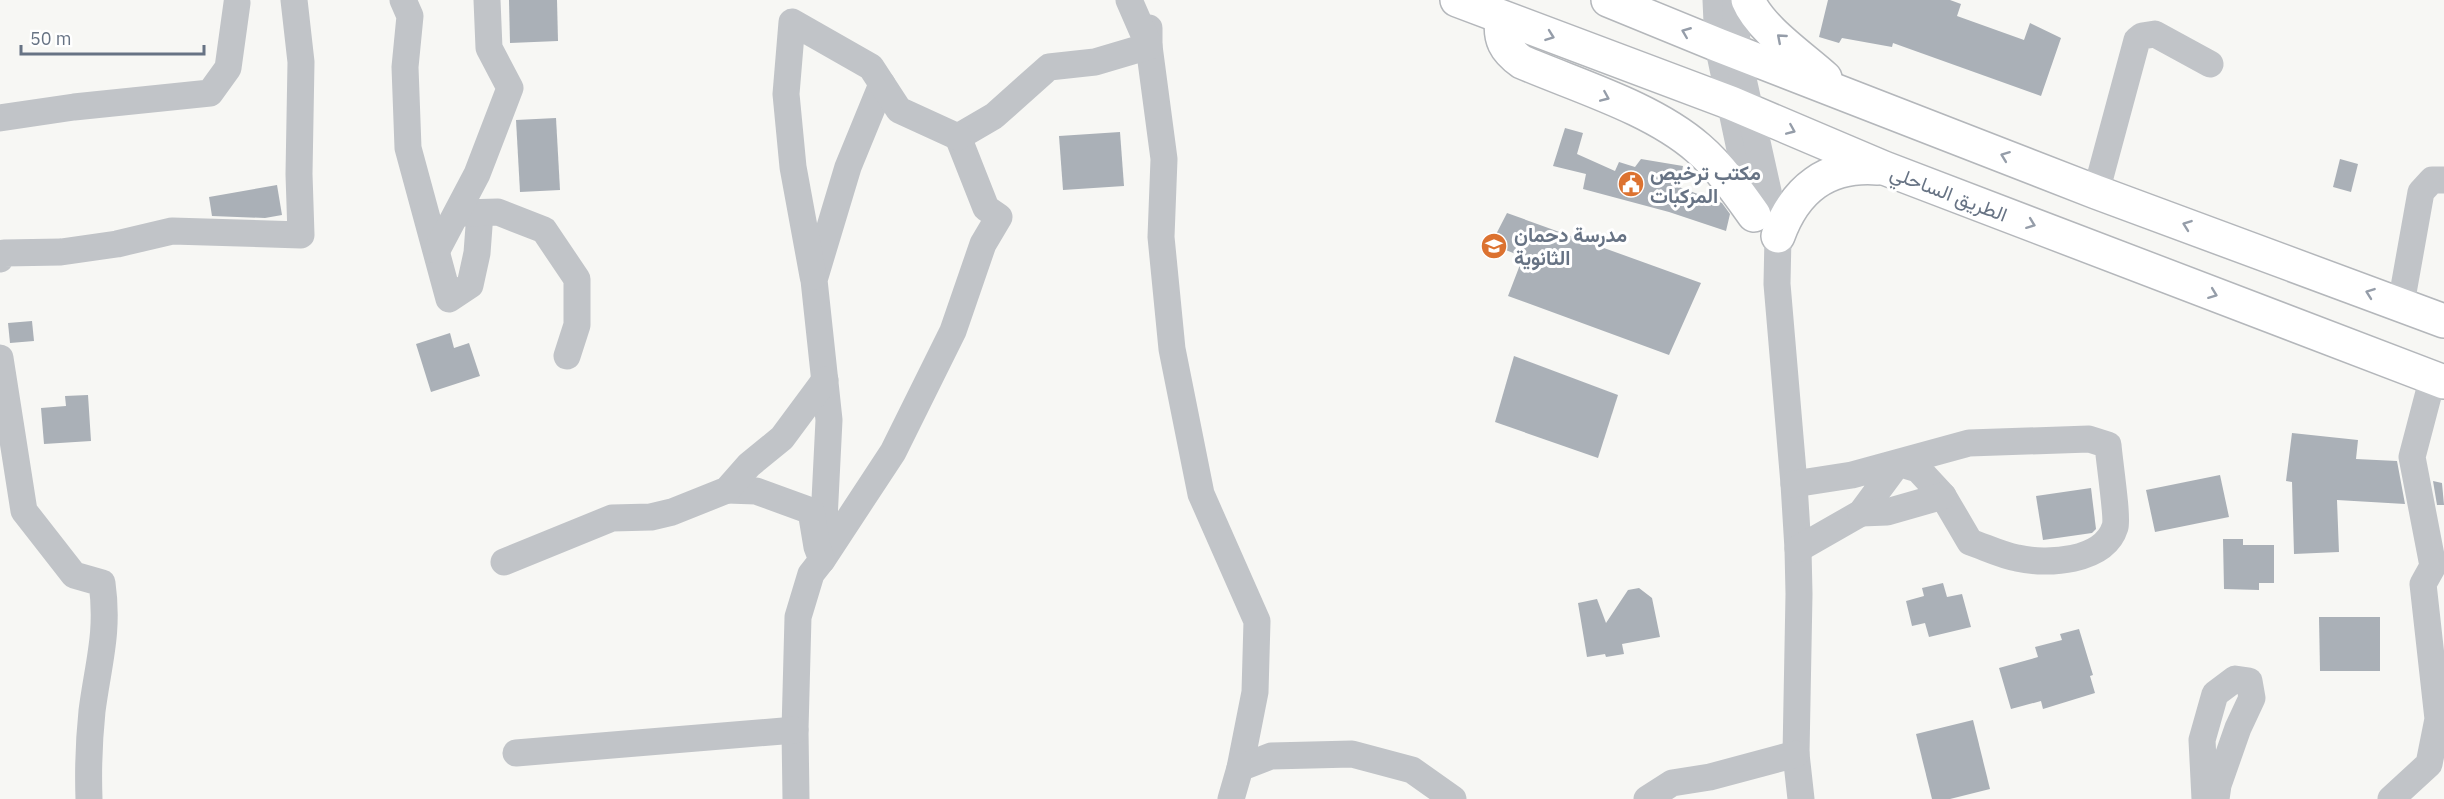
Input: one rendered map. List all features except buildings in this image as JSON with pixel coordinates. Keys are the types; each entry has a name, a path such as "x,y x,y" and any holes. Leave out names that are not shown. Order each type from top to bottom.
{"highway":[{"name":"الطريق الساحلي","path":"1457,0 1742,108 1884,168 2438,380"},
{"path":"1608,0 2096,192 2444,321"},
{"path":"1748,0 1752,9 1765,24 1840,91"},
{"path":"1502,18 1500,31 1503,44 1511,54 1522,62 1650,116 1676,131 1698,148 1719,169 1754,215"},
{"path":"1778,236 1790,209 1809,186 1845,169 1884,168"}],"street":[{"path":"0,259 4,253 61,252 117,244 172,231 302,235 299,174 302,62 294,0"},
{"path":"403,0 410,16 405,67 408,148 449,299 470,285 477,253 468,213 477,174 510,88 489,48 487,0"},
{"path":"1129,0 1149,46"},
{"path":"1149,0 1149,46 1164,159 1161,237 1172,349 1201,494 1257,621 1255,692 1240,768 1231,799"},
{"path":"1716,0 1742,108 1778,236 1777,284 1794,484 1799,594 1797,754 1801,799"},
{"path":"1728,48 1736,0"},
{"path":"0,118 210,93 228,68 237,3"},
{"path":"796,799 798,618 811,574 822,560 893,452 952,331 983,244 999,217 986,208 958,137 899,110 871,67 792,22 786,94 793,167 814,280 830,420 822,560"},
{"path":"2096,192 2137,40 2142,36 2155,34 2210,64"},
{"path":"958,137 994,116 1049,67 1095,62 1149,46"},
{"path":"814,280 848,167 882,84"},
{"path":"1742,108 1754,215 1777,284"},
{"path":"2401,304 2421,192 2432,180 2444,180"},
{"path":"437,250 468,213 498,212 544,230 578,279 578,325 567,356"},
{"path":"0,358 24,511 74,575 102,584 106,609 104,648 92,711 89,799"},
{"path":"727,490 749,465 782,438 825,380"},
{"path":"2391,799 2429,764 2438,720 2423,584 2433,566 2412,457 2438,380"},
{"path":"1794,484 1852,475 1969,443 2089,439 2108,445 2115,525 2109,538 2096,551 2064,561 2019,559 1970,542 1943,496 1918,469 1898,463"},
{"path":"1797,549 1861,513 1898,463"},
{"path":"504,562 612,518 651,517 672,512 727,490 756,491 811,511 817,547 822,560"},
{"path":"1861,513 1887,512 1943,496"},
{"path":"2205,799 2202,740 2215,694 2235,679 2249,681 2252,698 2238,728 2218,785 2216,799"},
{"path":"516,753 795,730"},
{"path":"1240,768 1271,756 1352,754 1413,771 1453,799"},
{"path":"1647,799 1672,783 1710,777 1797,754"}],"place":[{"name":"مكتب ترخيص المركبات","path":"1631,184"},
{"name":"مدرسة دحمان الثانوية","path":"1494,246"}]}
